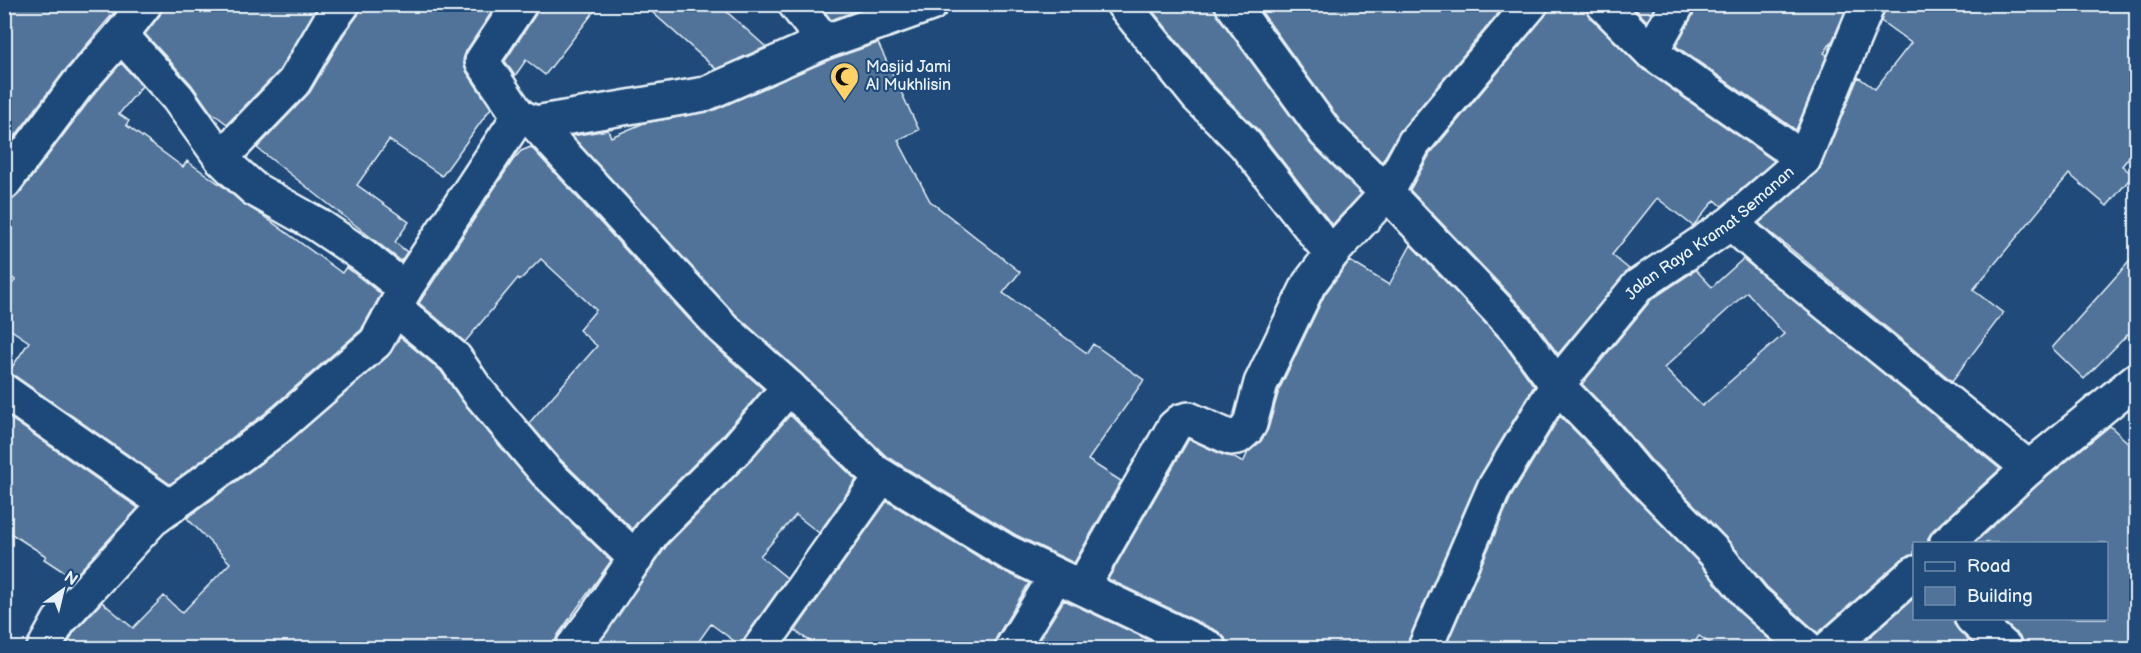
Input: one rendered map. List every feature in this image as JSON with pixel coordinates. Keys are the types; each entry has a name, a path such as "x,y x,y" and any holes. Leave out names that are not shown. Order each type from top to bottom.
{"street":[{"path":"4,183 77,85 145,4"},
{"path":"221,158 294,82 328,24 343,4"},
{"path":"520,4 482,61 527,120 723,328 789,387 874,471 1007,552 1209,648"},
{"path":"795,4 824,42"},
{"path":"44,648 59,621 152,520 276,429 376,342 400,299 527,120 705,94 824,42 931,4"},
{"path":"1123,4 1197,96 1245,144 1321,241 1333,252"},
{"path":"1232,4 1326,133 1387,193 1516,329 1557,385 1607,437 1636,472 1714,552 1754,600 1807,648"},
{"path":"1012,648 1069,581 1174,427 1181,421 1189,419 1231,438 1238,437 1246,430 1250,424 1261,383 1309,284 1333,252 1387,193 1414,143 1531,4"},
{"path":"1603,4 1651,52 1804,159"},
{"path":"1651,52 1678,4"},
{"name":"Jalan Raya Kramat Semanan","path":"1425,648 1494,488 1557,385 1638,286 1731,223 1804,159 1868,4"},
{"path":"121,35 177,97 221,158 254,189 318,225 364,256 455,358 476,389 546,472 636,559"},
{"path":"1731,223 1775,262 2029,468"},
{"path":"1948,542 2029,468 2136,380"},
{"path":"572,648 653,532 737,448 789,387"},
{"path":"4,391 170,507"},
{"path":"760,648 882,476"},
{"path":"1829,648 1913,574"},
{"path":"1974,620 2006,648"}],"building":[{"path":"4,4 121,4 62,74 4,151"},
{"path":"163,4 319,4 279,71 227,124 210,111 191,84 145,34 160,15"},
{"path":"361,4 497,4 466,51 463,60 466,71 491,108 442,176 389,140 357,185 409,222 395,242 407,252 401,261 257,148 310,92 344,34 358,15"},
{"path":"539,4 600,4 545,75 526,60 515,76 505,61 536,14"},
{"path":"643,4 718,4 766,47 716,69"},
{"path":"819,4 860,4 862,9 831,20"},
{"path":"1147,4 1214,4 1217,15 1311,144 1361,194 1332,225 1260,132 1211,83"},
{"path":"1256,4 1506,4 1400,131 1382,162 1340,121"},
{"path":"1549,4 1585,4 1590,17 1640,67 1774,161 1722,206 1715,200 1693,226 1657,198 1612,255 1629,269 1558,354 1530,316 1410,190 1430,154 1545,16"},
{"path":"1630,4 1656,4 1647,21"},
{"path":"1697,4 1848,4 1833,40 1824,53 1827,55 1796,130 1676,46"},
{"path":"1886,4 2136,4 2136,148 2122,166 2133,175 2107,206 2069,174 1973,290 2003,313 1952,381 1759,223 1820,169 1858,77 1875,89 1911,43 1881,21"},
{"path":"878,43 919,130 898,140 930,201 1020,272 1003,293 1087,353 1093,344 1144,380 1088,460 1121,481 1074,563 1016,535 886,456 802,374 736,315 572,136 608,130 611,137 644,123 712,111 831,59"},
{"path":"121,63 142,86 119,114 129,121 126,125 183,167 187,161 242,203 342,273 346,267 381,294 361,330 264,414 170,484 8,373 29,342 4,325 4,296 15,280 4,272 4,201 12,200 19,194 92,97"},
{"path":"531,147 709,341 763,389 723,435 632,529 560,459 529,423 597,346 579,330 596,310 541,259 520,280 518,278 465,342 419,303 513,160 521,151"},
{"path":"1411,245 1502,341 1534,386 1477,481 1407,648 1228,648 1225,638 1217,631 1108,579 1189,439 1243,463 1248,452 1261,441 1268,429 1279,390 1325,294 1347,264 1350,261 1389,285"},
{"path":"2136,254 2136,326 2084,379 2052,348"},
{"path":"1743,259 2000,469 1933,530 1928,542 1913,542 1913,555 1902,559 1818,633 1767,587 1727,539 1582,384 1651,300 1696,270 1712,287","holes":["1747,292 1784,334 1702,406 1664,368"]},
{"path":"400,337 441,371 462,401 532,484 611,561 557,636 554,648 65,648 74,632 102,602 133,628 164,596 182,613 230,563 187,518 288,443 388,356"},
{"path":"4,414 138,508 73,578 44,559 46,556 4,529"},
{"path":"790,415 856,480 819,533 796,515 760,556 787,578 741,646 711,624 694,648 595,648 668,544 750,461"},
{"path":"1560,416 1700,564 1739,612 1779,648 1717,648 1699,636 1691,648 1445,648 1511,497"},
{"path":"2110,426 2136,450 2136,648 2023,648 2023,642 2018,635 2002,620 2108,620 2108,542 1975,542 2041,482"},
{"path":"887,501 997,568 1029,583 996,638 993,648 820,648 795,631"},
{"path":"1913,599 1913,620 1954,620 1959,631 1978,648 1857,648"},
{"path":"1064,600 1166,648 1034,648"}],"place":[{"name":"Masjid Jami Al Mukhlisin","path":"845,102"}]}
